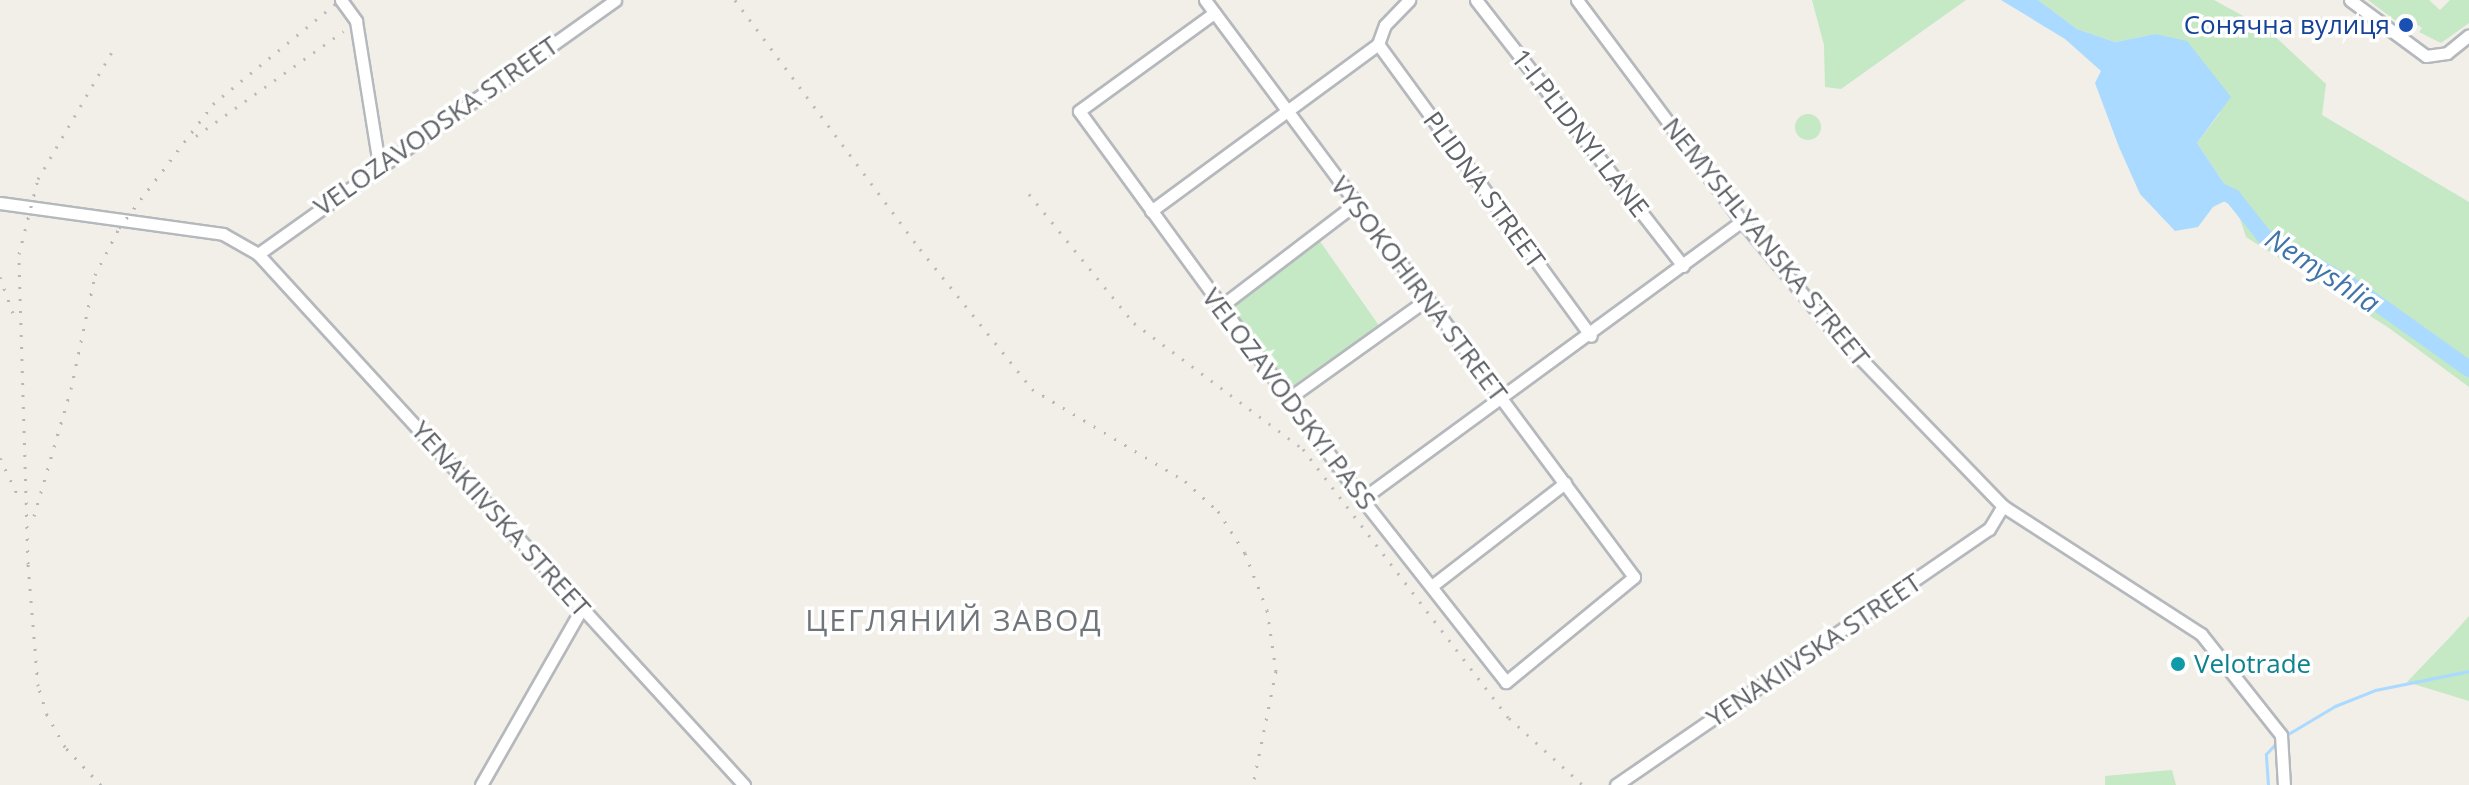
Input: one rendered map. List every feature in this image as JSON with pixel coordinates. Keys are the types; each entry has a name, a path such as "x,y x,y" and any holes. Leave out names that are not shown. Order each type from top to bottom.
{"street":[{"path":"341,0 356,21 379,164"},
{"name":"VELOZAVODSKA STREET","path":"258,254 379,164 615,0"},
{"name":"VYSOKOHIRNA STREET","path":"1205,0 1634,577 1506,682"},
{"path":"1151,211 1378,44 1385,25 1409,0"},
{"name":"1-I PLIDNYI LANE","path":"1476,0 1683,266"},
{"name":"NEMYSHLYANSKA STREET","path":"1577,0 1742,221 1831,328 2003,506 2201,634 2282,740 2284,785"},
{"path":"2350,0 2402,42 2431,57 2450,52 2469,35"},
{"name":"VELOZAVODSKYI PASS","path":"1214,13 1079,111 1362,499 1433,585 1506,682"},
{"name":"PLIDNA STREET","path":"1378,44 1591,336"},
{"name":"YENAKIIVSKA STREET","path":"0,203 223,234 258,254 744,785"},
{"path":"1220,307 1355,204"},
{"path":"1362,499 1470,416 1503,401 1742,221"},
{"path":"1289,398 1426,300"},
{"path":"1433,585 1565,483"},
{"name":"YENAKIIVSKA STREET","path":"1616,785 1989,529 2003,506"},
{"path":"481,785 582,608"}],"green space":[{"path":"1812,0 1966,0 1841,89 1825,87 1824,45"},
{"path":"2038,0 2214,0 2267,29 2326,84 2322,115 2469,202 2469,387 2389,328 2246,237 2233,197 2197,143 2220,113 2155,34 2115,42 2077,29"},
{"path":"2368,0 2429,0 2440,10 2450,0 2469,0 2469,23 2441,43 2419,32 2422,28 2403,14 2396,21"},
{"path":"1808,114 1817,118 1821,127 1817,136 1808,140 1799,136 1795,127 1799,118"},
{"path":"1317,237 1379,325 1284,392 1222,304"},
{"path":"2469,616 2469,701 2407,682 2453,634"},
{"path":"2172,770 2176,785 2105,785 2105,776"}],"water":[{"path":"2001,0 2038,0 2077,29 2115,42 2155,34 2187,41 2231,97 2197,143 2233,197 2213,207 2198,227 2175,231 2140,194 2095,83 2101,71 2065,39"}],"waterway":[{"name":"Nemyshlia","path":"2216,189 2233,197 2264,236 2357,289 2469,369"},
{"path":"2283,737 2335,706 2375,690 2469,671"},
{"path":"2268,785 2266,754 2277,742"}],"railway":[{"path":"34,516 71,389 95,275 119,228 213,104 340,0"},
{"path":"735,0 920,249 1032,389 1185,481 1218,511 1245,553 1267,610 1276,671 1253,785"},
{"path":"196,136 344,31"},
{"path":"101,785 65,747 47,715 38,686 28,564 19,254 38,179 116,45"},
{"path":"1029,194 1134,323 1303,449 1509,718 1583,785"},
{"path":"0,277 14,316"},
{"path":"0,458 20,500"}],"place":[{"name":"Сонячна вулиця","path":"2406,25"},
{"name":"Velotrade","path":"2178,664"}],"district":[{"name":"ЦЕГЛЯНИЙ ЗАВОД","path":"954,620"}]}
